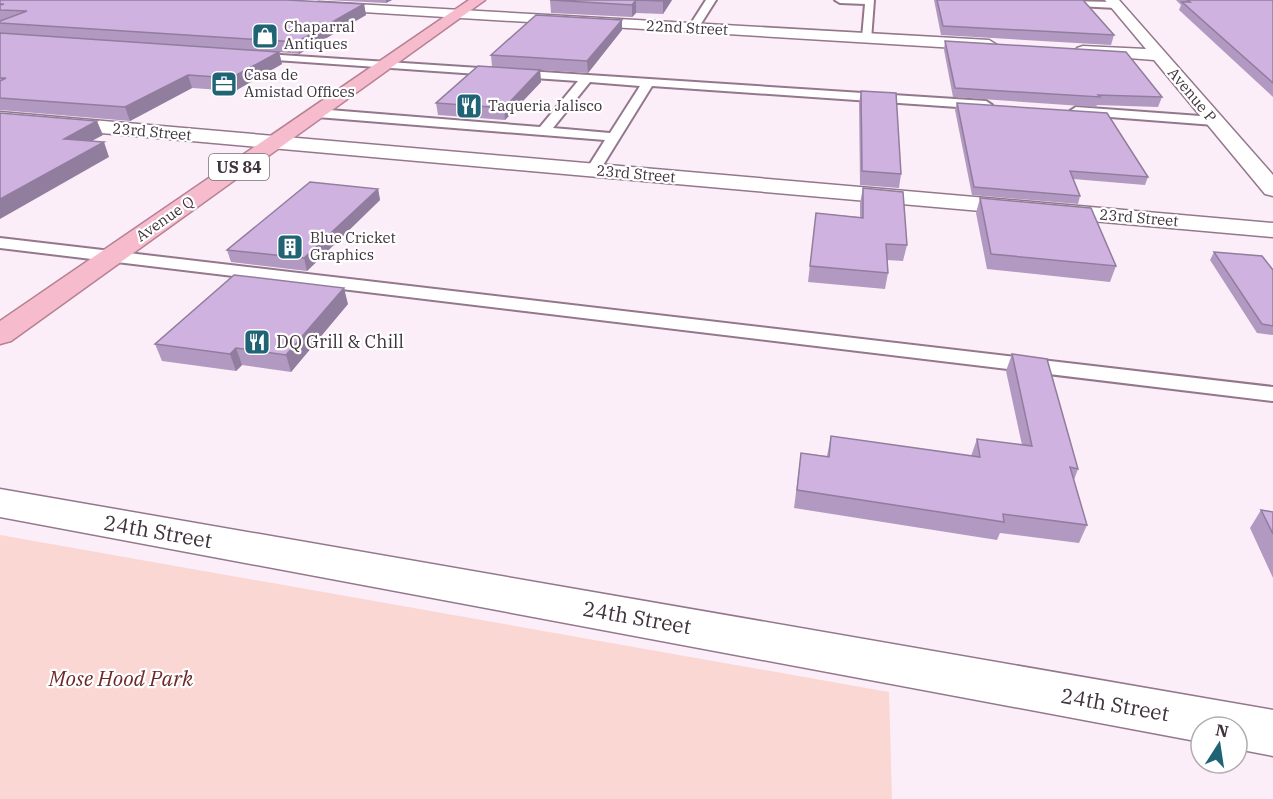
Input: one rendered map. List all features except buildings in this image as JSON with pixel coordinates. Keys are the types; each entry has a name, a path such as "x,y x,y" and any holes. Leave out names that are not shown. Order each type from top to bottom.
{"highway":[{"name":"Avenue Q","path":"0,335 478,0"}],"street":[{"name":"Avenue P","path":"1114,2 1214,121 1263,166 1273,189"},
{"name":"22nd Street","path":"308,5 1007,46"},
{"path":"1065,50 1159,55"},
{"name":"23rd Street","path":"0,118 1273,230"},
{"name":"24th Street","path":"0,503 1273,734"}],"lane":[{"path":"693,28 711,0"},
{"path":"840,0 870,2 867,38"},
{"path":"1019,0 1114,2"},
{"path":"233,55 1002,106"},
{"path":"544,131 586,79"},
{"path":"592,170 648,83"},
{"path":"1061,110 1214,121"},
{"path":"317,112 614,136"},
{"path":"0,243 1273,394"}],"green space":[{"name":"Mose Hood Park","path":"0,535 889,692 892,799 0,799"}],"place":[{"name":"Chaparral Antiques","path":"265,36"},
{"name":"Casa de Amistad Offices","path":"224,84"},
{"name":"Taqueria Jalisco","path":"469,106"},
{"name":"Blue Cricket Graphics","path":"290,247"},
{"name":"DQ Grill & Chill","path":"257,342"}]}
